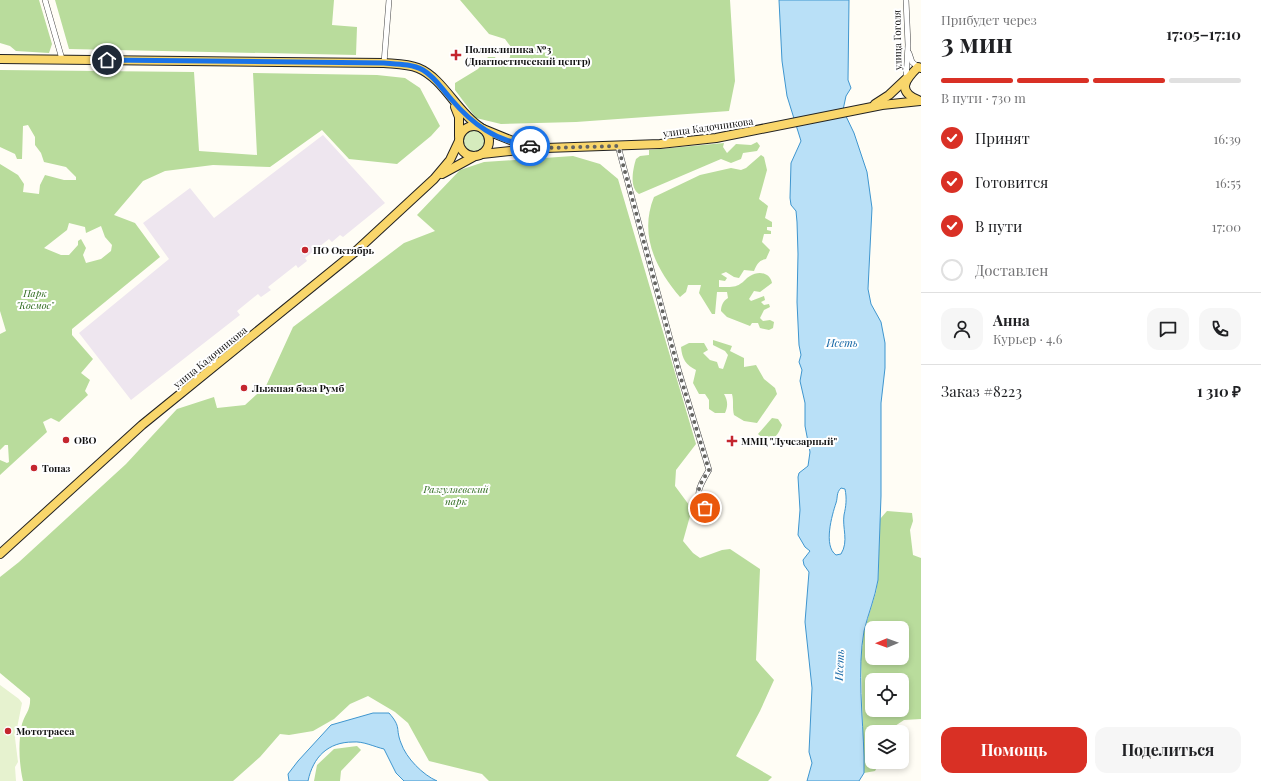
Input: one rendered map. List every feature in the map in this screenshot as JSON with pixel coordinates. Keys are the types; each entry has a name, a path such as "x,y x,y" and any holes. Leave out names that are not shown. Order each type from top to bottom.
{"main road":[{"path":"0,59 384,63 409,65 422,70 436,80 451,99 459,117 459,139 462,151 468,155 546,148"},
{"path":"858,111 884,99 919,67"},
{"path":"906,79 905,88 908,93 920,101"},
{"name":"улица Кадочникова","path":"451,99 471,121 481,128 520,144 546,148 618,146 704,140 858,111"},
{"path":"858,111 903,102 920,101"},
{"path":"473,126 481,128 488,135 489,142 487,149 434,179 450,160 459,139 466,128 473,126"},
{"name":"улица Кадочникова","path":"0,554 142,425 356,252 434,179"}],"street":[{"path":"45,0 62,59"},
{"path":"384,63 389,0"},
{"name":"улица Гоголя","path":"906,0 908,45 906,79"},
{"path":"908,45 912,62 919,67"},
{"path":"618,146 677,365 709,470 698,488 698,498 711,518"}],"shaded area":[{"path":"323,135 385,203 343,237 340,235 332,242 329,239 305,258 307,261 298,268 296,265 268,287 271,290 261,297 258,294 237,311 240,315 131,400 79,333 169,259 143,223 190,188 214,218"}],"green space":[{"path":"0,0 39,0 52,44 49,53 16,51 10,46 0,43"},
{"path":"55,0 334,0 332,25 357,27 356,55 69,49"},
{"path":"460,0 730,0 735,81 729,111 576,122 501,124 476,118 455,90 455,83 478,69 488,57 495,57 499,66 506,65 510,57 511,47 505,39 489,34"},
{"name":"Парк \"Космос\"","path":"0,70 194,72 199,151 257,155 253,73 377,75 405,78 420,88 440,126 431,136 397,164 349,159 322,130 270,167 213,165 165,171 143,181 114,215 135,223 160,257 72,329 72,335 93,359 81,373 90,380 85,391 88,395 59,422 51,418 43,422 47,432 0,475 0,460 7,463 9,462 8,445 5,445 0,450 0,334 6,331 0,311 0,164 18,175 24,184 23,192 39,194 40,185 45,175 64,180 76,180 76,177 66,167 44,162 41,153 35,145 35,137 28,125 23,126 22,159 17,159 15,154 0,147","holes":["69,223 85,227 86,233 101,226 105,237 112,245 111,251 101,259 86,263 83,255 86,248 81,239 69,255 61,255 44,248 67,230"]},
{"path":"474,129 479,130 485,136 485,146 479,152 474,153 469,152 463,146 462,141 463,136 469,130"},
{"path":"757,142 760,146 757,151 743,153 741,159 731,163 721,159 639,194 634,187 633,173 636,159 640,156 649,155 649,150 724,143 723,147 727,153 736,144 751,145"},
{"path":"761,155 764,157 767,170 759,199 768,206 765,218 772,222 772,227 767,227 767,230 771,231 771,234 764,234 762,242 770,250 766,259 758,263 754,271 744,270 739,278 726,272 721,274 727,278 725,281 719,280 719,287 738,285 753,274 757,273 769,277 772,283 760,292 754,291 749,299 751,301 764,296 765,300 761,302 764,305 769,304 770,307 764,310 760,318 763,321 770,320 774,322 773,328 769,330 760,328 758,323 752,323 750,326 727,317 721,311 721,307 728,298 727,292 717,292 715,314 712,314 699,293 701,285 688,285 686,292 680,297 663,274 657,262 652,250 648,224 654,197 700,175 731,168 741,170 746,168"},
{"name":"Разгуляевский парк","path":"573,156 600,164 618,179 696,444 676,470 675,486 692,509 683,541 693,553 700,558 722,550 730,549 760,569 756,660 774,680 760,711 736,756 772,777 768,781 489,781 482,774 429,761 408,723 395,712 368,696 350,704 334,719 313,731 289,735 280,734 260,757 233,781 23,781 20,760 20,738 22,724 30,706 30,698 0,673 0,577 19,562 126,464 177,409 214,397 217,408 245,405 266,386 293,327 404,243 435,231 417,215 460,170 484,162"},
{"path":"713,340 732,346 730,351 744,358 744,367 756,365 764,379 775,388 777,394 757,423 744,421 734,415 732,394 724,394 727,404 725,413 715,413 709,409 709,400 705,394 699,394 693,383 696,370 685,361 682,355 681,347 689,343 704,343 708,350 703,353 710,360 717,362 719,368 723,369 728,355 725,351 713,345"},
{"path":"772,418 778,419 782,425 776,436 765,440 758,434"},
{"path":"887,511 912,513 913,521 910,530 913,555 921,558 921,719 904,720 896,725 865,725 865,769 876,769 875,771 864,773 861,659 865,628 865,665 909,665 909,621 867,621 878,580 880,519"},
{"name":"Мототрасса","path":"0,685 22,703 15,738 18,762 15,767 16,781 0,781"},
{"path":"357,746 361,750 341,771 340,781 314,781 317,765 334,749"}],"water":[{"name":"Исеть","path":"779,0 849,0 848,80 851,88 846,96 843,110 854,133 867,172 872,208 868,289 871,304 881,322 885,343 885,368 881,403 881,496 878,580 867,621 865,621 862,646 861,694 864,773 859,781 807,781 812,763 809,752 812,688 805,622 809,572 804,565 803,560 810,551 805,547 798,535 800,510 798,477 799,473 808,466 810,452 805,426 805,403 800,381 802,370 799,362 801,355 799,345 797,302 797,222 796,211 791,205 790,198 791,163 801,141 787,96 782,61","holes":["841,488 845,489 846,499 844,515 845,544 841,554 836,555 832,551 829,538 832,515 837,501 837,495"]},
{"path":"373,713 389,713 396,722 403,749 411,760 426,775 437,781 404,781 396,773 384,749 357,742 336,745 323,752 310,772 308,781 289,781 288,774 331,725"}],"way so far":[{"path":"530,146 546,148 618,146 679,372 709,470 698,488 698,498 705,508"}],"place":[{"name":"Поликлиника №3 (Диагностический центр)","path":"456,55"},
{"name":"ПО Октябрь","path":"305,250"},
{"name":"Лыжная база Румб","path":"244,388"},
{"name":"ОВО","path":"66,440"},
{"name":"ММЦ \"Лучезарный\"","path":"732,441"},
{"name":"Топаз","path":"34,468"},
{"name":"Мототрасса","path":"8,731"}],"route":[{"path":"107,60 384,63 409,65 432,76 471,121 503,138 530,146"}]}
